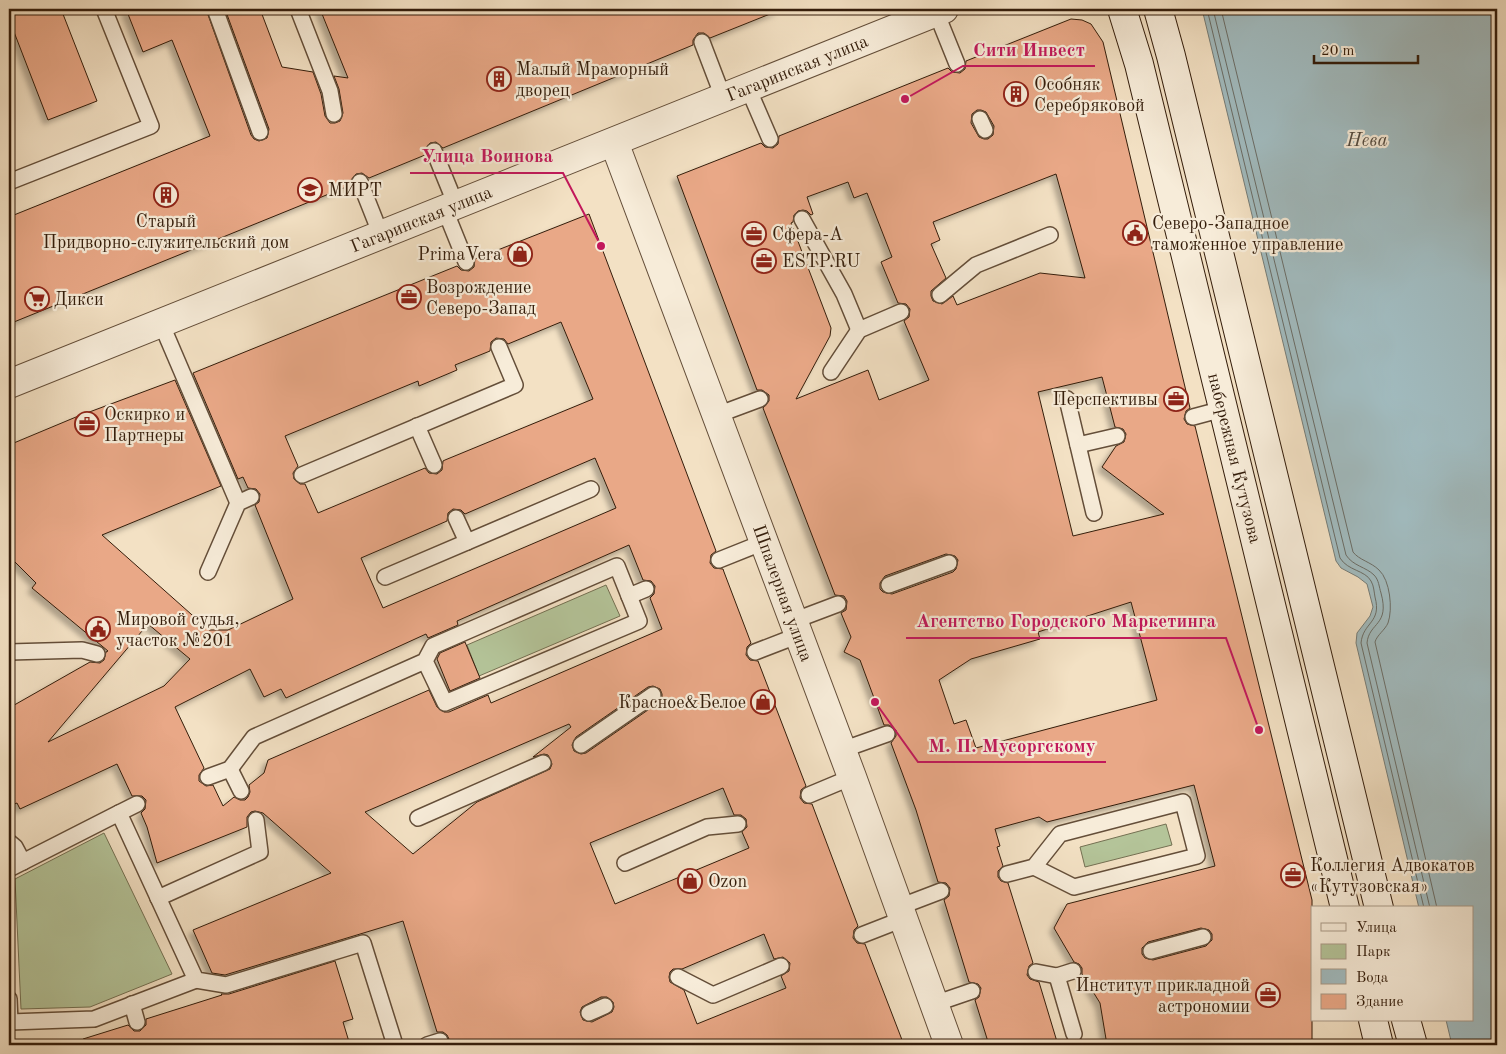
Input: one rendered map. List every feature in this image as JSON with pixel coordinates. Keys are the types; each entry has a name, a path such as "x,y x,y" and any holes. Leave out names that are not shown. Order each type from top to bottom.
{"street":[{"name":"набережная Кутузова","path":"1122,9 1139,64 1345,906"},
{"name":"набережная Кутузова","path":"1158,9 1379,906"},
{"name":"Гагаринская улица","path":"9,384 940,10"},
{"name":"Шпалерная улица","path":"614,142 842,750 949,1045"},
{"path":"1373,1022 1379,1045"},
{"path":"1407,1022 1413,1045"}],"lane":[{"path":"9,182 151,126 104,9"},
{"path":"215,9 260,132"},
{"path":"298,9 330,92 334,114"},
{"path":"940,10 957,64"},
{"path":"702,42 770,139"},
{"path":"434,151 466,262"},
{"path":"360,182 380,235"},
{"path":"802,219 844,294 859,330"},
{"path":"940,295 976,265 1050,235"},
{"path":"830,372 859,330 901,312"},
{"path":"161,323 245,500 208,572"},
{"path":"302,475 515,385 499,347"},
{"path":"716,415 760,399"},
{"path":"1067,399 1094,513"},
{"path":"1193,417 1223,409"},
{"path":"417,426 434,465"},
{"path":"1078,445 1117,436"},
{"path":"386,577 591,489"},
{"path":"456,518 467,542"},
{"path":"719,560 764,542"},
{"path":"889,585 949,563"},
{"path":"208,777 230,768 254,737 425,661 433,646 617,566 639,621 445,703 425,661"},
{"path":"629,596 646,589"},
{"path":"755,652 838,604"},
{"path":"9,652 82,650 97,654"},
{"path":"581,745 653,695"},
{"path":"842,750 887,734"},
{"path":"418,818 543,763"},
{"path":"230,768 241,791"},
{"path":"809,795 852,777"},
{"path":"1007,874 1034,867 1060,834 1183,802 1197,856 1074,887 1034,867"},
{"path":"9,869 137,804"},
{"path":"118,813 196,980"},
{"path":"158,898 260,852 256,820"},
{"path":"625,863 707,827 738,824"},
{"path":"9,842 15,846 23,862"},
{"path":"862,935 941,891"},
{"path":"1151,951 1203,937"},
{"path":"9,999 10,1022 94,1019 196,980 226,985 363,943 395,1045"},
{"path":"678,977 713,995 781,966"},
{"path":"1036,972 1057,976 1073,971"},
{"path":"1057,976 1074,1034"},
{"path":"934,1004 972,991"},
{"path":"132,1004 138,1022"},
{"path":"589,1013 605,1006"}],"green space":[{"path":"606,585 620,616 479,676 467,645"},
{"path":"1166,824 1172,845 1085,867 1080,847"},
{"path":"104,833 172,974 90,1007 21,1009 15,879"}],"water":[{"name":"Нева","path":"1202,9 1497,9 1497,1045 1452,1045 1446,1022 1474,1022 1474,906 1419,906 1356,643 1357,633 1370,616 1373,607 1367,584 1341,568 1336,561"}],"building":[{"path":"9,9 61,9 97,101 48,120 9,19"},
{"path":"126,9 206,9 251,135 259,141 267,138 269,129 225,9 260,9 282,67 313,72 321,94 325,116 330,123 340,121 343,113 339,89 334,76 348,78 320,9 780,10 710,38 704,33 698,33 693,40 693,45 443,148 436,142 430,143 425,149 425,155 369,178 362,173 356,174 351,180 351,185 9,324 9,217 210,136 172,40 143,52"},
{"path":"1071,19 1082,20 1091,24 1103,42 1190,408 1186,411 1184,419 1187,424 1195,426 1312,900 1312,1045 1107,1045 1100,1003 1082,974 1082,968 1074,962 1054,928 1067,904 1215,866 1194,785 1047,822 1039,817 995,829 1000,846 997,847 1003,866 998,871 998,877 1001,881 1008,883 1033,963 1029,966 1027,975 1030,979 1039,982 1058,1045 989,1045 975,1000 979,997 981,988 978,984 969,982 944,900 949,896 950,888 946,883 938,882 916,810 891,743 896,736 896,730 889,725 884,725 860,660 844,652 851,637 841,613 846,610 847,601 844,596 835,595 763,408 769,401 769,395 762,390 757,390 677,176 761,143 765,147 773,148 778,144 779,136 948,68 952,72 960,73 965,69 966,61","holes":["977,110 986,112 994,126 993,135 988,139 979,137 971,123 972,114","1056,174 1085,278 1040,273 957,305 953,296 942,304 933,301 931,291 946,278 931,244 940,240 933,222","848,182 854,198 867,193 892,257 881,262 898,303 906,304 910,309 909,317 904,321 929,380 879,400 868,370 796,399 830,336 831,328 791,223 798,211 803,210 811,215 813,214 807,197","1102,377 1115,427 1123,429 1126,434 1124,442 1116,446 1102,467 1164,514 1073,536 1038,392","946,554 955,556 958,560 956,569 953,572 892,594 883,592 880,589 880,583 885,576","1131,602 1157,700 976,748 966,720 954,724 939,680 971,659 1040,639 1038,632","1201,928 1209,930 1212,934 1212,940 1206,946 1153,960 1145,958 1142,954 1142,948 1148,942"]},
{"path":"589,214 716,551 711,555 710,563 714,568 723,569 751,643 747,647 746,655 750,660 758,661 806,786 801,790 800,798 804,803 812,804 858,926 854,930 853,938 857,943 865,944 904,1045 448,1045 449,1039 447,1035 443,1032 437,1032 403,921 225,975 212,973 193,930 331,873 263,813 251,812 247,817 247,827 157,863 141,813 145,809 146,800 142,796 132,796 117,764 20,809 17,803 9,806 9,708 90,662 100,663 104,660 108,651 32,588 36,583 9,556 9,445 76,417 175,380 221,486 102,535 209,630 228,630 293,599 255,505 259,502 260,494 256,489 248,488 243,477 238,479 193,373 457,266 461,270 469,271 474,267 475,259","holes":["561,322 593,399 445,460 443,461 442,470 437,474 429,473 425,468 318,513 305,484 300,484 294,479 293,473 298,466 285,436 418,381 419,386 457,370 455,365 490,351 491,342 496,338 504,339 508,344","595,458 616,508 383,608 361,558 447,521 448,513 453,509 461,510 465,514","629,545 643,580 651,581 655,586 654,594 650,598 662,629 491,703 488,695 449,712 444,712 437,707 429,690 268,760 264,773 249,785 250,792 245,800 234,797 223,806 213,785 206,786 199,781 199,775 204,768 175,707 250,669 264,697 281,689 286,698 426,634 428,638 458,625 457,621","148,624 190,659 164,686 48,742","653,686 660,689 662,699 658,703 586,753 581,754 574,751 572,745 576,737 648,687","569,724 571,727 533,757 544,754 548,755 552,764 550,769 477,802 413,854 365,812","723,788 734,815 741,815 746,819 747,827 742,832 749,848 615,904 590,843","764,934 774,959 783,957 790,963 789,971 781,976 786,988 697,1024 684,990 670,982 670,972 673,969 682,969","601,997 607,997 613,1002 612,1012 592,1022 583,1020 580,1012 582,1007"]},
{"path":"465,642 480,678 450,691 437,659 440,653"},
{"path":"335,961 353,1019 343,1022 350,1045 84,1045 83,1039 128,1025 134,1031 140,1031 146,1025 146,1019 221,994 229,994"}],"place":[{"name":"Малый Мраморный дворец","path":"499,79"},
{"name":"Особняк Серебряковой","path":"1016,94"},
{"name":"Сити Инвест","path":"905,99"},
{"name":"МИРТ","path":"310,190"},
{"name":"Старый Придворно-служительский дом","path":"166,195"},
{"name":"Северо-Западное таможенное управление","path":"1135,233"},
{"name":"Сфера-A","path":"754,234"},
{"name":"Улица Воинова","path":"601,246"},
{"name":"PrimaVera","path":"520,254"},
{"name":"ESTP.RU","path":"764,261"},
{"name":"Возрождение Северо-Запад","path":"409,297"},
{"name":"Дикси","path":"37,299"},
{"name":"Перспективы","path":"1176,399"},
{"name":"Оскирко и Партнеры","path":"87,424"},
{"name":"Мировой судья, участок №201","path":"98,629"},
{"name":"Красное&Белое","path":"763,702"},
{"name":"М. П. Мусоргскому","path":"875,702"},
{"name":"Агентство Городского Маркетинга","path":"1259,730"},
{"name":"Коллегия Адвокатов «Кутузовская»","path":"1293,875"},
{"name":"Ozon","path":"690,881"},
{"name":"Институт прикладной астрономии","path":"1268,995"}]}
